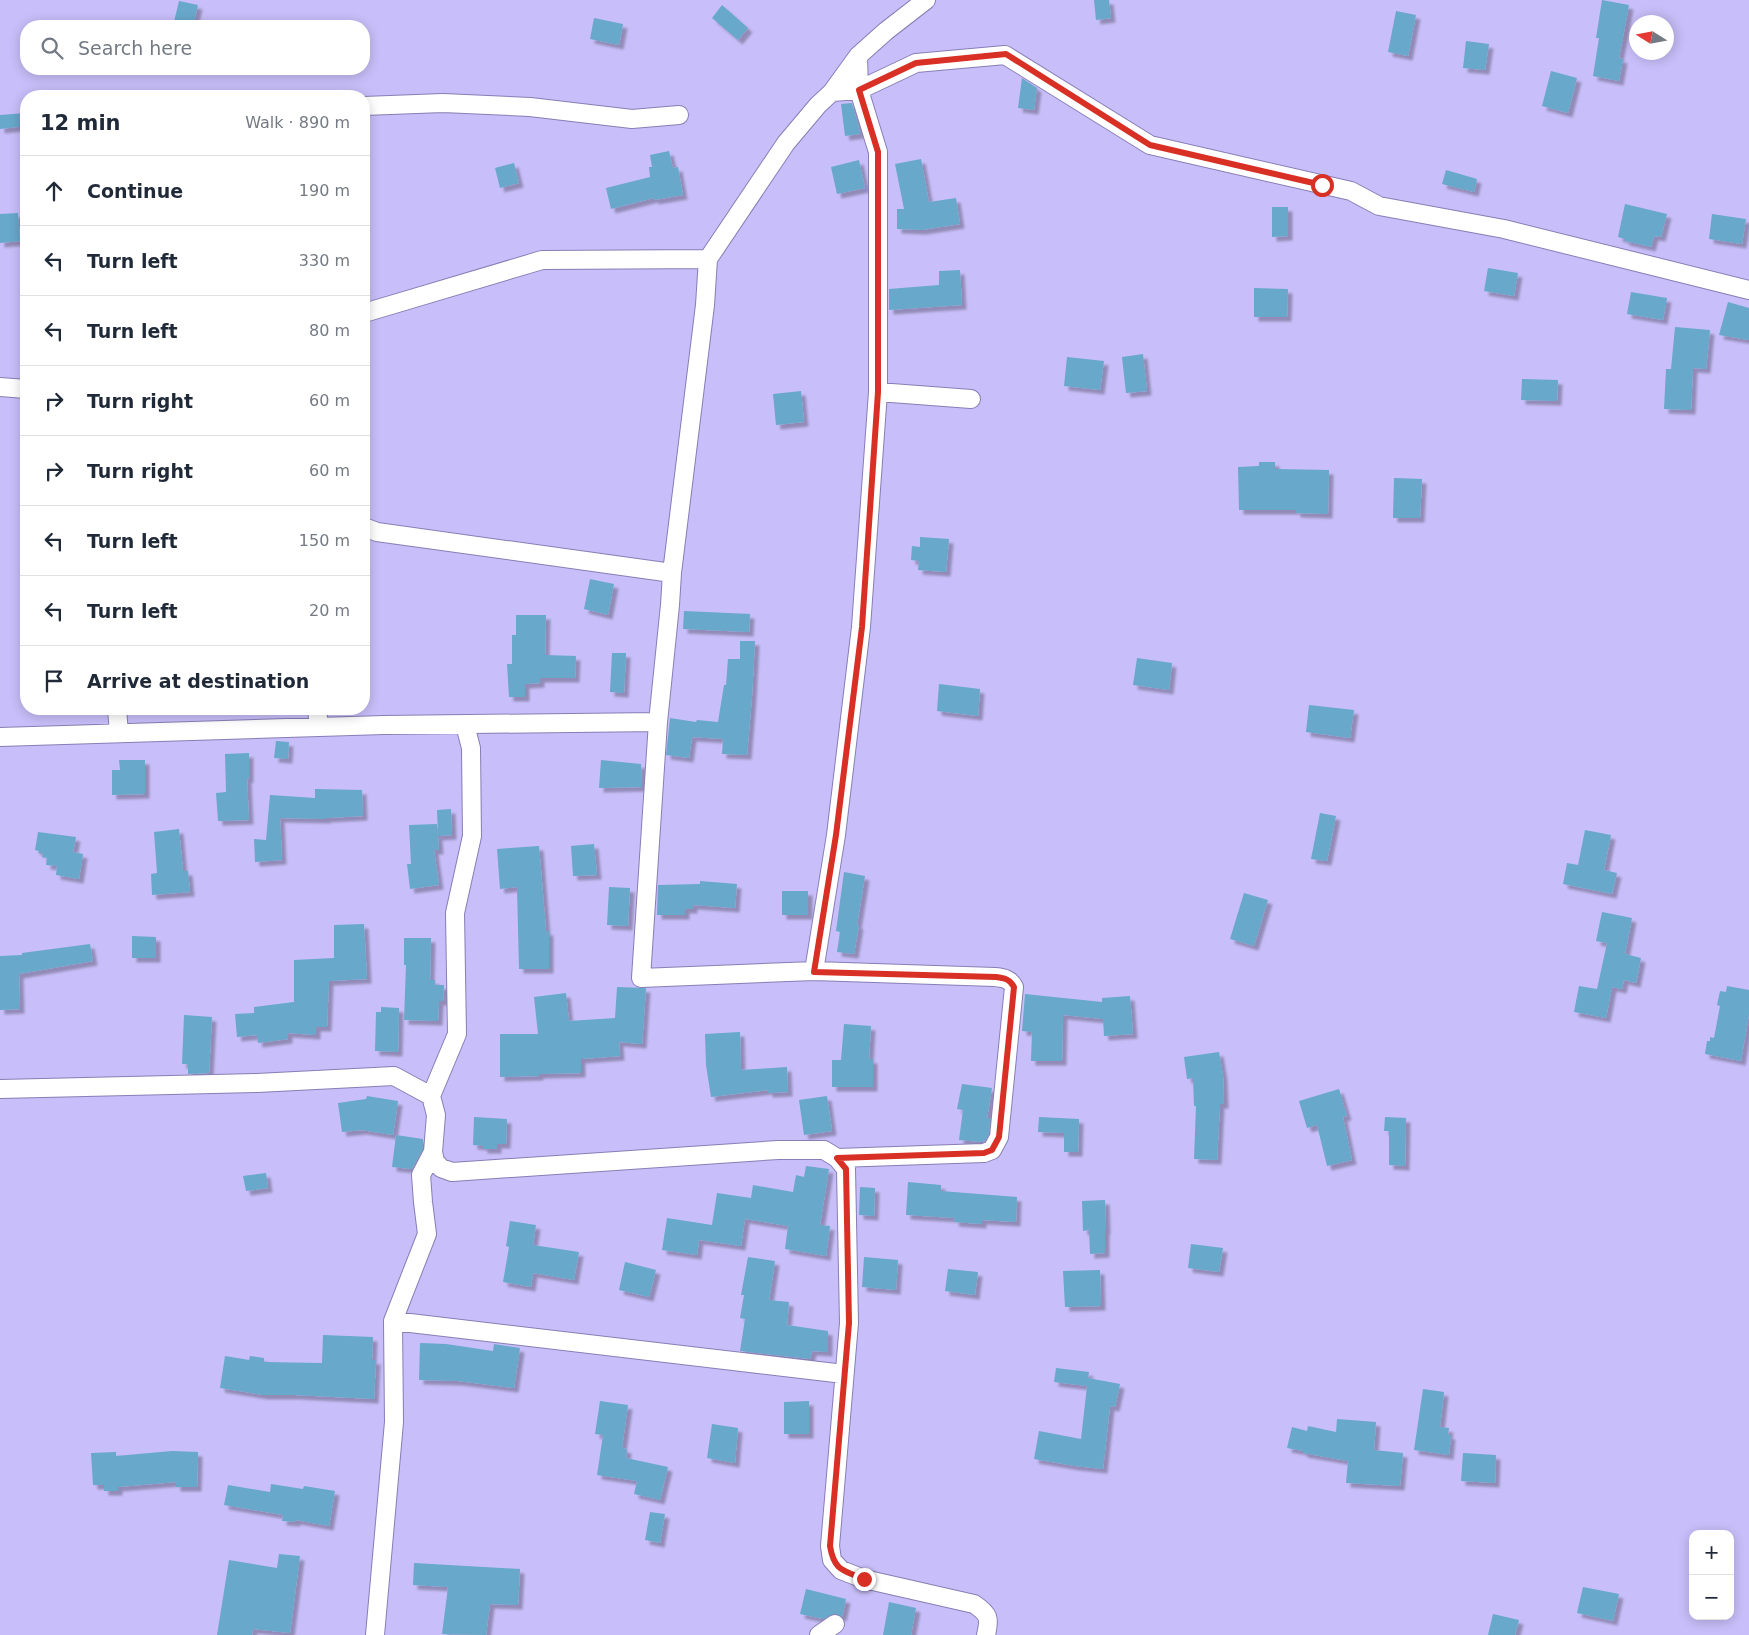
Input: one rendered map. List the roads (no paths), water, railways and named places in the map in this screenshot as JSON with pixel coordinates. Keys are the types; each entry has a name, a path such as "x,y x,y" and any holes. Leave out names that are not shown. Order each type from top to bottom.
{"street":[{"path":"837,1158 984,1153 992,1150 999,1137 1014,987 1005,978 996,977 814,972 641,978 658,722 672,573 705,305 708,259 786,143 818,105 832,92 858,56 926,0"},
{"path":"832,92 859,90 916,63 1006,54 1150,145 1350,191 1379,206 1504,229 1749,290"},
{"path":"814,972 836,835 862,627 878,392 878,152 859,90 858,56"},
{"path":"370,106 443,103 530,107 632,119 679,115"},
{"path":"370,311 542,260 708,259"},
{"path":"0,387 20,389"},
{"path":"878,392 971,399"},
{"path":"370,530 672,573"},
{"path":"118,715 119,733"},
{"path":"317,715 318,727"},
{"path":"0,737 318,727 658,722"},
{"path":"465,725 471,748 472,836 455,913 457,1034 431,1096 436,1115 433,1152 435,1161 442,1168 452,1172 778,1150 824,1150 837,1158 846,1169 849,1323 830,1546 832,1560 841,1570 864,1579 974,1604 984,1610 989,1621 986,1635"},
{"path":"0,1089 257,1083 394,1076 431,1096"},
{"path":"375,1635 394,1422 393,1322 427,1234 421,1175 433,1152"},
{"path":"393,1322 844,1374"},
{"path":"819,1635 835,1624"}]}
